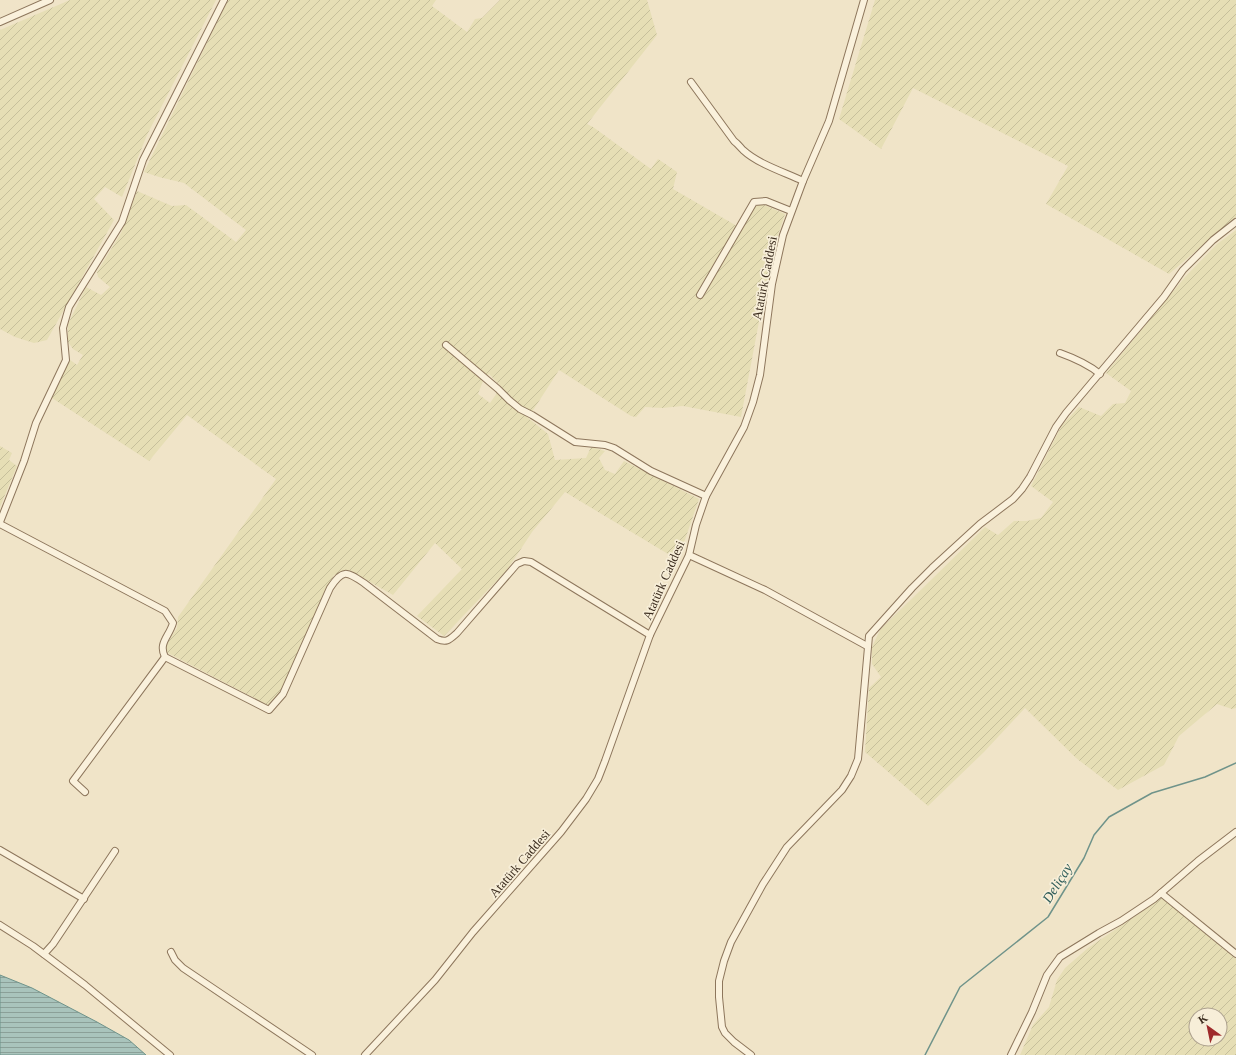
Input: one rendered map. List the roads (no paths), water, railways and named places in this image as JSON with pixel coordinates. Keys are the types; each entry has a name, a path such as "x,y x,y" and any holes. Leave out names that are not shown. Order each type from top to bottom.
{"street":[{"path":"0,22 50,0"},
{"path":"224,0 143,160 122,222 69,307 63,328 66,360 36,423 24,461 0,523 165,611 173,623 162,645 162,651 165,657 269,710 283,694 330,588 341,574 352,575 443,642 448,641 457,633 517,564 524,561 530,562 650,635"},
{"name":"Atatürk Caddesi","path":"365,1055 435,980 473,932 561,832 586,799 598,779 650,635 689,555 696,525 706,496 744,427 753,402 760,375 776,264 783,235 791,211 828,121 864,0"},
{"path":"691,82 742,150 758,160 803,181"},
{"path":"700,295 754,202 766,201 791,211"},
{"path":"751,1055 734,1042 725,1033 722,1027 719,981 724,961 731,942 763,884 787,847 842,790 851,776 858,759 869,636 912,588 961,541 980,524 1013,499 1022,489 1030,477 1056,427 1164,297 1184,270 1214,240 1236,222"},
{"path":"446,345 520,409 575,442 605,445 614,448 651,471 706,496"},
{"path":"1060,353 1072,357 1093,368 1100,374"},
{"path":"689,555 765,590 867,646"},
{"path":"85,792 73,781 165,657"},
{"path":"1011,1055 1032,1012 1047,975 1060,957 1121,921 1161,893 1198,861 1236,832"},
{"path":"0,850 84,899"},
{"path":"44,954 54,944 115,851"},
{"path":"1161,893 1236,954"},
{"path":"0,925 33,946 85,985 170,1055"},
{"path":"171,952 175,960 183,968 312,1055"}],"water":[{"path":"0,975 32,988 97,1022 129,1040 146,1055 0,1055"}],"waterway":[{"name":"Deliçay","path":"925,1055 960,987 1048,917 1084,858 1094,835 1109,817 1152,793 1205,777 1236,763"}]}
